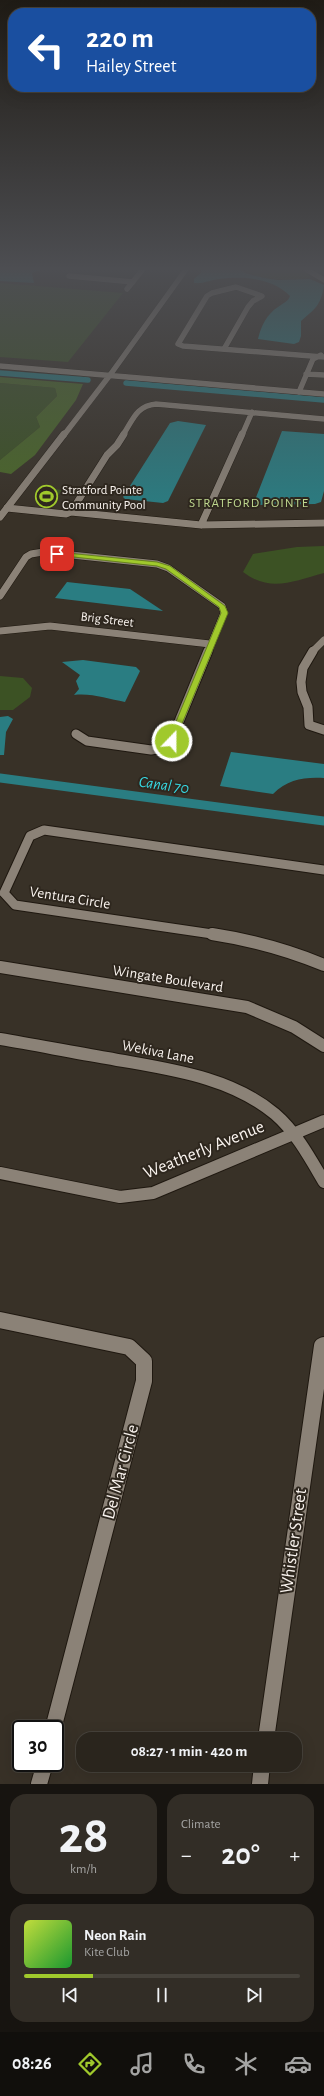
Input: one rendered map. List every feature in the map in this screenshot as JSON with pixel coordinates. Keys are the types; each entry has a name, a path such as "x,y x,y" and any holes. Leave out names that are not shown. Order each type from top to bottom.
{"street":[{"path":"4,510 127,351"},
{"path":"261,351 323,355"},
{"path":"299,392 313,359 323,355"},
{"path":"0,366 324,394"},
{"path":"306,374 324,375"},
{"path":"71,512 106,455 117,445 139,410 145,405 156,404 324,419"},
{"path":"201,526 252,412"},
{"path":"4,510 66,514 71,512 201,526 324,523"},
{"path":"0,596 26,557 31,554 43,552 157,564 168,568 222,606 224,613 210,644 172,741 163,748 151,750 87,741 76,734"},
{"name":"Brig Street","path":"1,629 50,626 210,644"},
{"path":"324,640 316,646 307,658 302,672 301,690 308,709 307,720 309,725 324,730"},
{"name":"Ventura Circle","path":"324,870 44,830 30,836 4,893 15,905 237,938 295,953 324,965"},
{"name":"Wingate Boulevard","path":"0,967 247,1008 294,1027 324,1046"},
{"name":"Wekiva Lane","path":"0,1039 193,1074 227,1084 251,1096 274,1114 294,1133"},
{"name":"Weatherly Avenue","path":"0,1173 120,1197 147,1194 153,1193 324,1121"},
{"path":"294,1133 324,1182"},
{"name":"Del Mar Circle","path":"0,1320 129,1348 144,1361 144,1381 55,1720"},
{"name":"Whistler Street","path":"267,1732 321,1354 324,1345"},
{"path":"39,1784 42,1772"},
{"path":"260,1784 261,1772"}],"green space":[{"path":"0,351 77,351 68,362 0,357"},
{"path":"0,377 83,384 76,400 35,455 11,474 0,472 0,460 40,427 36,417 57,396 55,388 0,383"},
{"path":"0,383 55,388 57,396 36,417 40,427 0,460"},
{"path":"45,488 62,490 53,503 45,502 38,498"},
{"path":"324,546 324,573 292,582 273,584 253,578 243,572 253,554 297,547"},
{"path":"0,676 23,678 32,688 30,697 13,710 0,710"}],"water":[{"path":"178,421 206,425 168,501 163,503 125,499 123,497 170,423"},
{"path":"282,431 324,434 324,491 321,502 315,504 253,505"},
{"path":"67,582 130,589 163,611 55,598"},
{"path":"83,660 136,667 140,671 125,702 94,696 74,695 79,689 76,681 80,675 62,662"},
{"path":"8,716 13,719 6,732 4,755 0,755 0,717"},
{"path":"231,752 324,764 324,778 310,778 290,782 273,794 220,786"}],"waterway":[{"path":"0,373 88,380"},
{"path":"126,383 324,400"},
{"name":"Canal 70","path":"0,778 324,821"}],"place":[{"name":"Stratford Pointe Community Pool","path":"47,497"}],"district":[{"name":"STRATFORD POINTE","path":"249,503"}],"route":[{"path":"57,554 157,564 168,568 222,606 224,613 210,644 172,741"}]}
